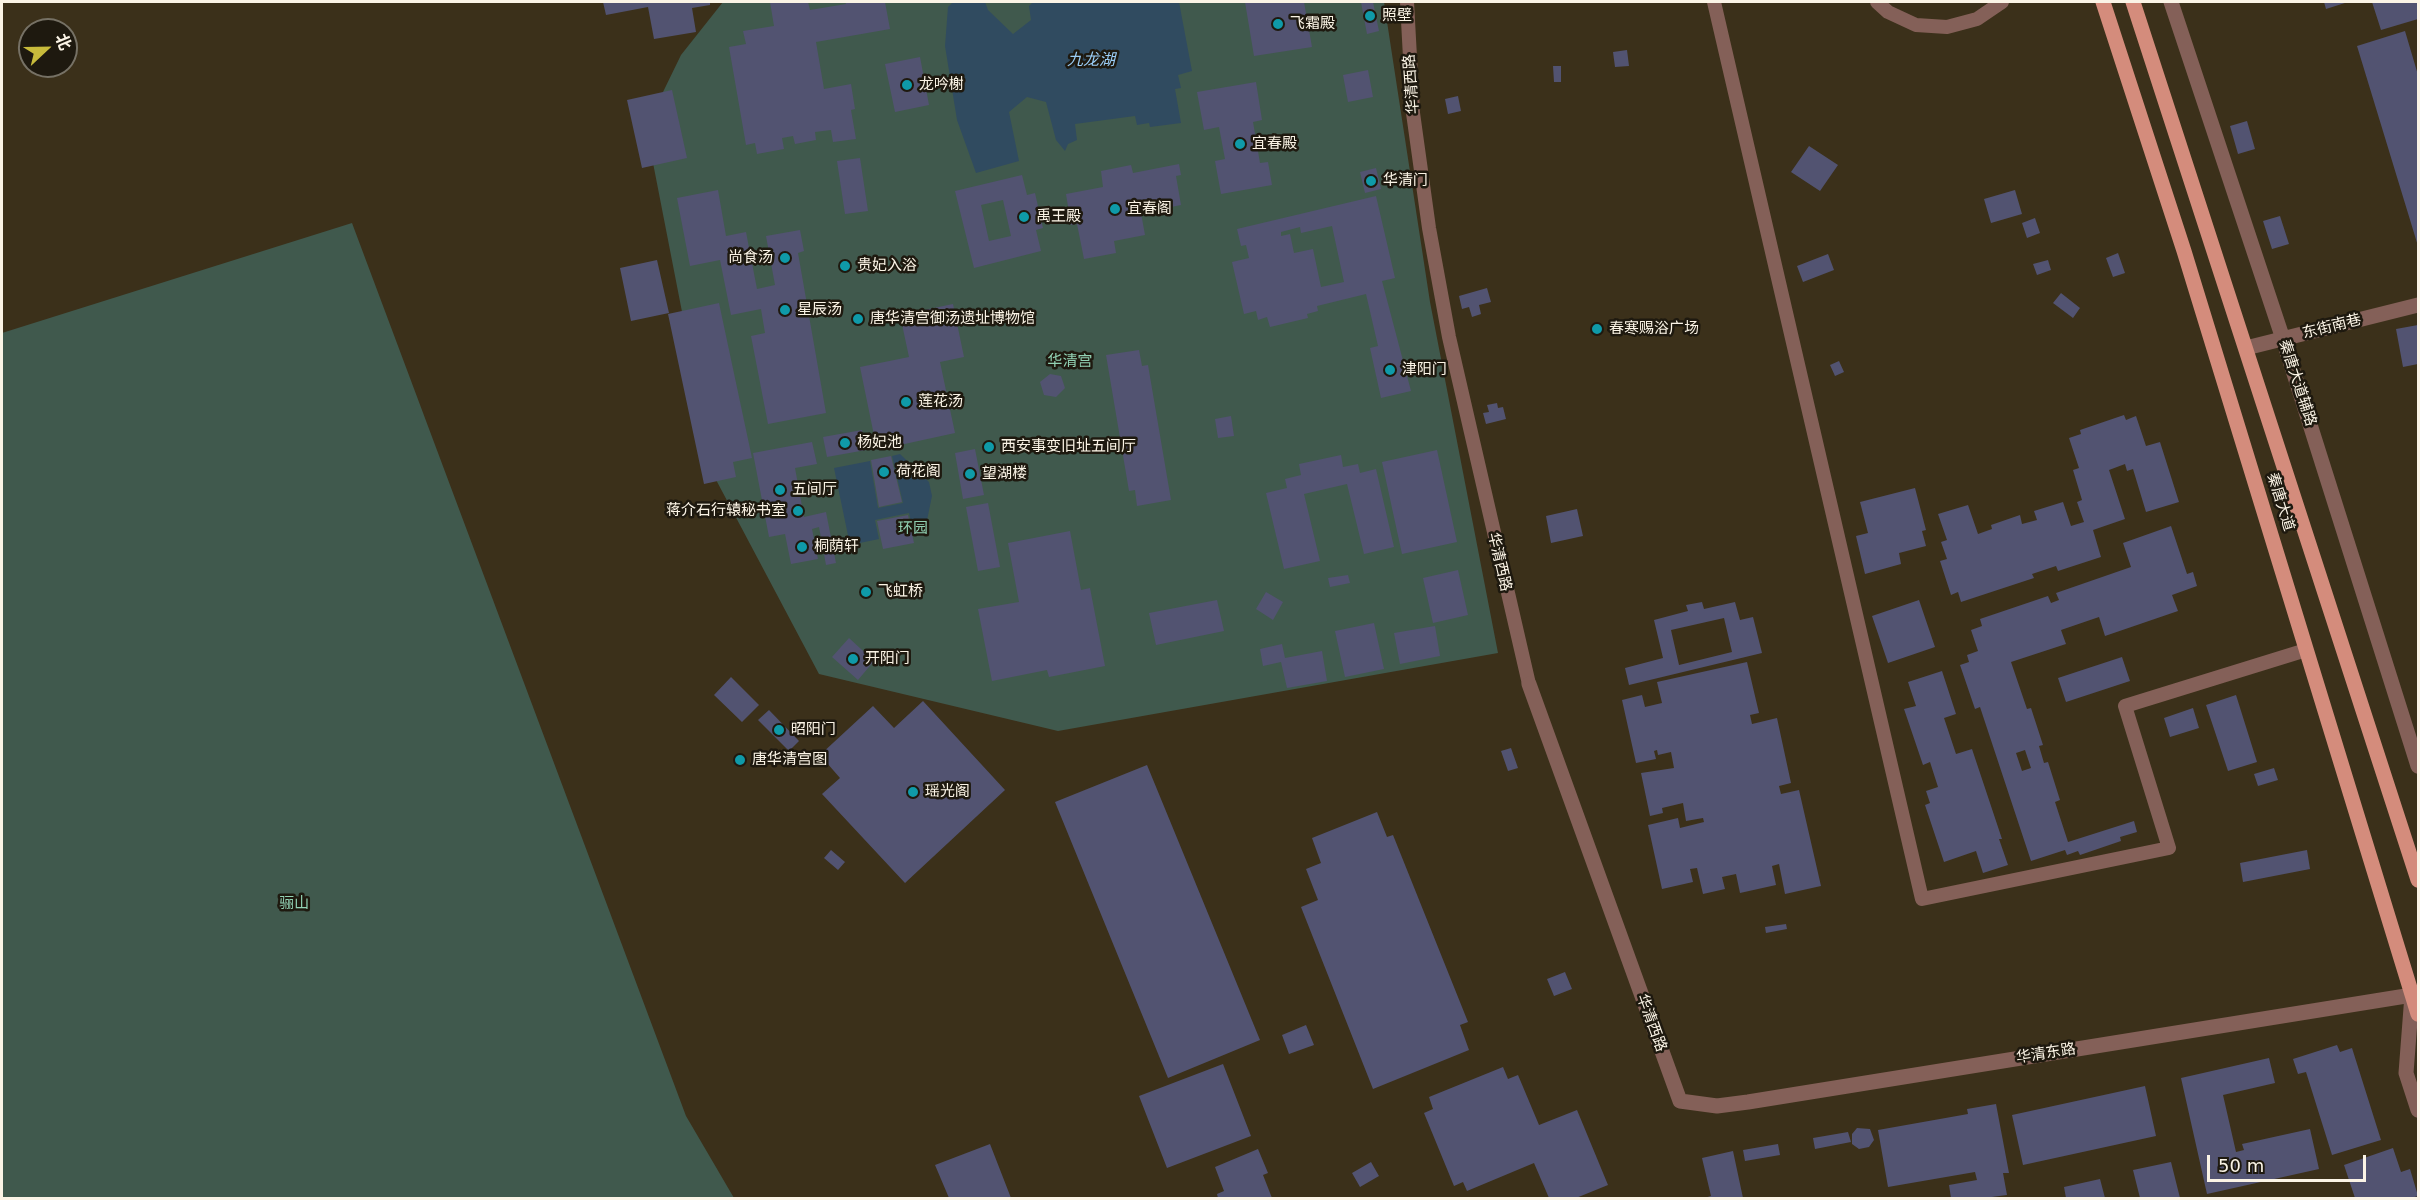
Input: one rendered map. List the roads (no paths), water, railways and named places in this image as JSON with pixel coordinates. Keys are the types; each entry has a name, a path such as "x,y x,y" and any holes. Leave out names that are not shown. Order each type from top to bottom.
{"main road":[{"name":"秦唐大道","path":"2103,2 2184,251 2418,1014"},
{"name":"秦唐大道","path":"2133,2 2418,880"}],"street":[{"name":"华清西路","path":"1407,2 1413,113 1431,239 1449,337 1529,684 1680,1101"},
{"path":"1714,2 1922,899 2169,848 2124,706 2306,650"},
{"path":"1877,2 1888,12 1916,25 1947,27 1977,19 2002,2"},
{"name":"秦唐大道辅路","path":"2171,2 2283,339 2418,766"},
{"name":"东街南巷","path":"2246,348 2418,306"},
{"path":"2412,995 2406,1073 2418,1110"},
{"name":"华清东路","path":"1680,1101 1717,1106 1748,1102 2412,995"}],"water":[{"name":"九龙湖","path":"953,2 985,2 988,10 1013,34 1031,20 1029,6 1033,2 1179,2 1192,71 1178,75 1181,88 1175,89 1181,123 1150,127 1149,123 1137,125 1135,116 1075,124 1077,140 1068,144 1065,151 1056,140 1046,102 1027,97 1009,112 1019,161 976,173 957,120 945,46 948,7"},
{"path":"900,454 929,482 932,496 925,530 913,532 909,513 875,520 879,539 850,545 834,468 870,461 878,508 903,503 892,456"}],"place":[{"name":"照壁","path":"1370,16"},
{"name":"飞霜殿","path":"1278,24"},
{"name":"龙吟榭","path":"907,85"},
{"name":"宜春殿","path":"1240,144"},
{"name":"华清门","path":"1371,181"},
{"name":"宜春阁","path":"1115,209"},
{"name":"禹王殿","path":"1024,217"},
{"name":"尚食汤","path":"785,258"},
{"name":"贵妃入浴","path":"845,266"},
{"name":"星辰汤","path":"785,310"},
{"name":"唐华清宫御汤遗址博物馆","path":"858,319"},
{"name":"春寒赐浴广场","path":"1597,329"},
{"name":"津阳门","path":"1390,370"},
{"name":"莲花汤","path":"906,402"},
{"name":"杨妃池","path":"845,443"},
{"name":"西安事变旧址五间厅","path":"989,447"},
{"name":"荷花阁","path":"884,472"},
{"name":"望湖楼","path":"970,474"},
{"name":"五间厅","path":"780,490"},
{"name":"蒋介石行辕秘书室","path":"798,511"},
{"name":"桐荫轩","path":"802,547"},
{"name":"飞虹桥","path":"866,592"},
{"name":"开阳门","path":"853,659"},
{"name":"昭阳门","path":"779,730"},
{"name":"唐华清宫图","path":"740,760"},
{"name":"瑶光阁","path":"913,792"}],"park label":[{"name":"华清宫","path":"1070,362"},
{"name":"环园","path":"913,529"},
{"name":"骊山","path":"294,904"}]}
